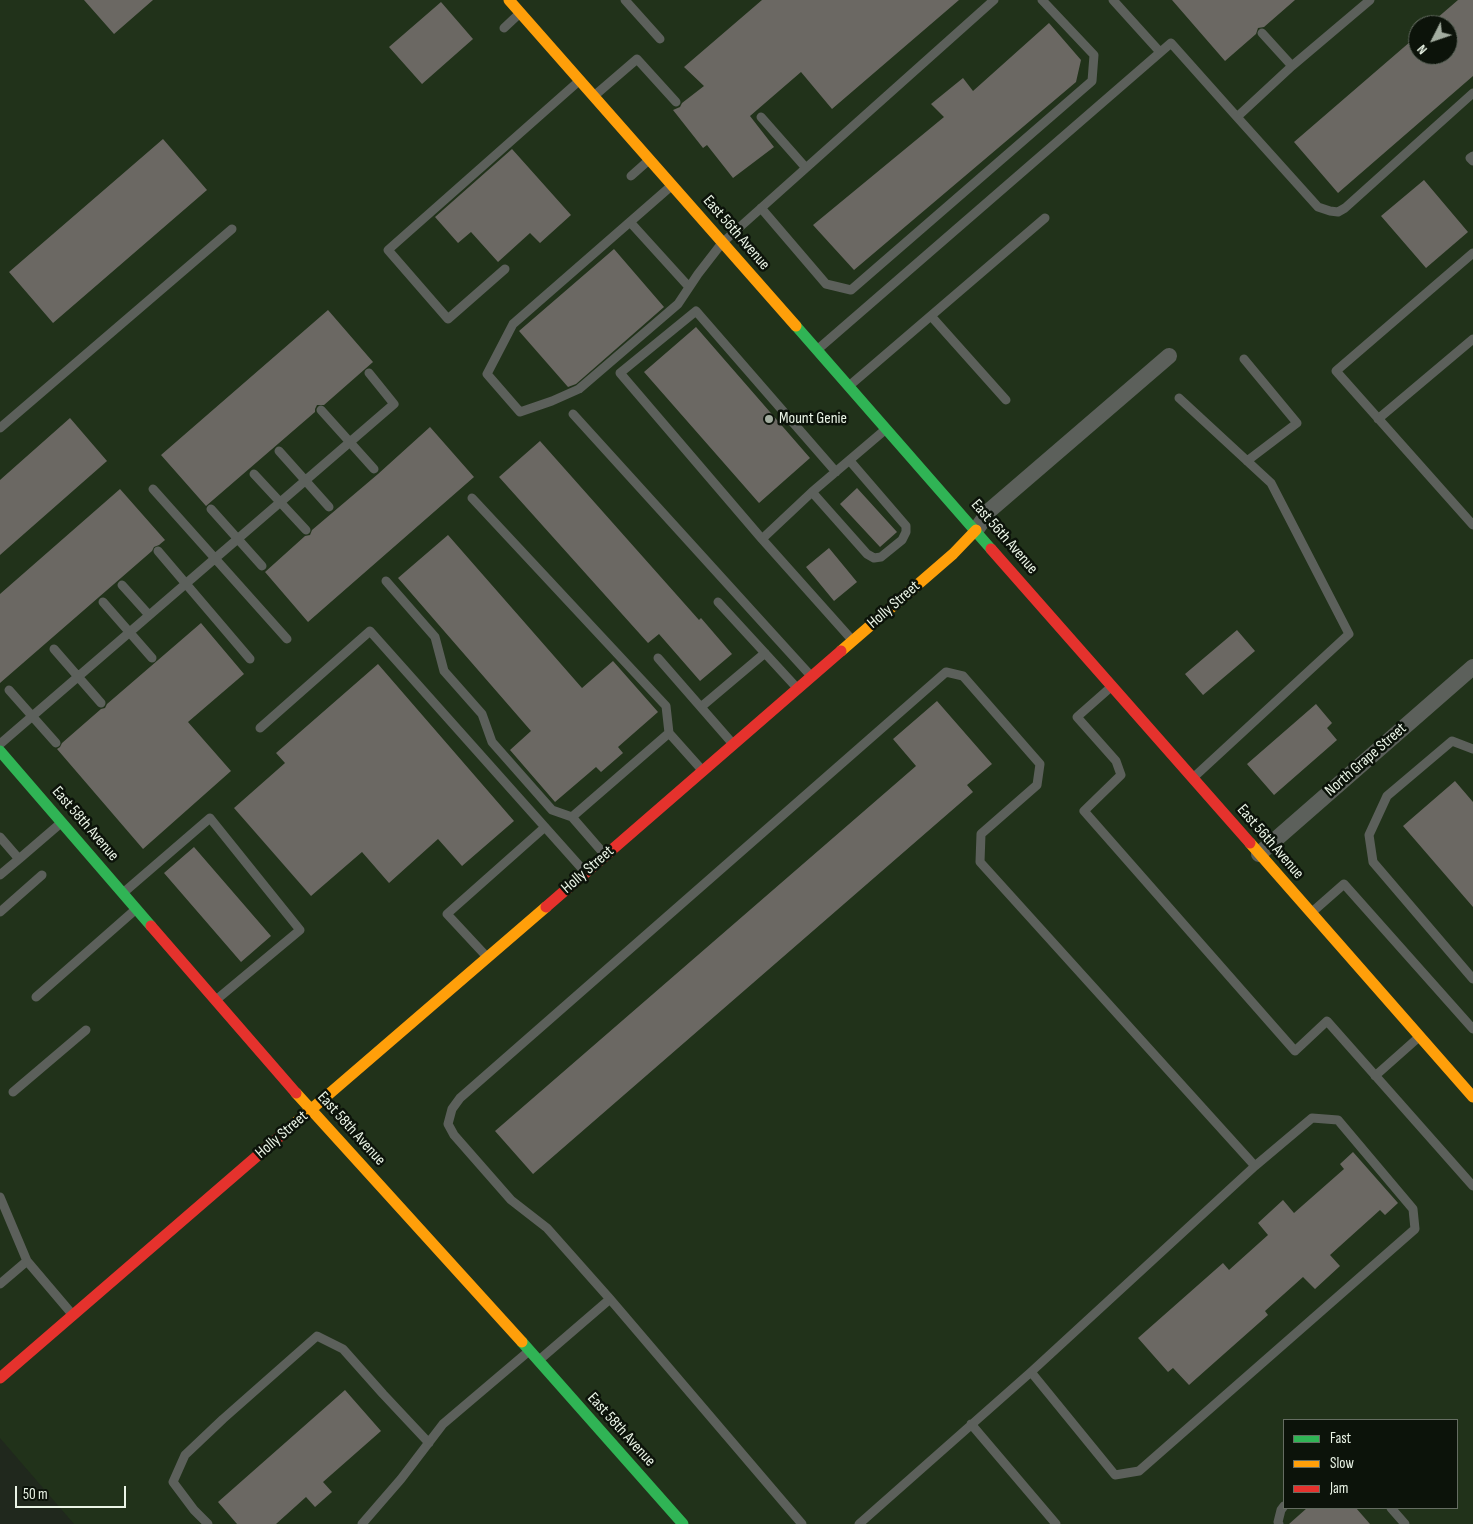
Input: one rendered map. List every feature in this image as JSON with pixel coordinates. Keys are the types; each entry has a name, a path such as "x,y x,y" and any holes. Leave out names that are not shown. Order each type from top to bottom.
{"street":[{"name":"East 56th Avenue","path":"509,0 1473,1097"},
{"name":"Holly Street","path":"0,1378 955,552 976,530 990,510 1169,356"},
{"name":"North Grape Street","path":"1259,854 1473,667"},
{"name":"East 58th Avenue","path":"0,751 311,1110 530,1351 683,1524"}],"lane":[{"path":"625,0 660,39"},
{"path":"672,185 513,324 487,374 520,412 579,389 678,304 722,243 994,0"},
{"path":"761,208 826,284 852,290 1092,81 1094,55 1042,0"},
{"path":"1113,0 1160,52"},
{"path":"1237,117 1358,4 1370,0"},
{"path":"504,28 520,13"},
{"path":"1262,33 1292,66"},
{"path":"817,350 1171,43 1318,207 1330,211 1338,212 1345,208 1473,93"},
{"path":"593,96 637,58 676,102"},
{"path":"505,268 448,318 388,250 580,81"},
{"path":"761,117 806,168"},
{"path":"1473,156 1470,158 1473,161"},
{"path":"631,176 649,160"},
{"path":"849,386 1045,218"},
{"path":"630,222 689,287"},
{"path":"0,428 232,229"},
{"path":"1473,252 1336,371 1473,525"},
{"path":"836,472 696,311 620,373 762,539 853,641"},
{"path":"931,316 1006,400"},
{"path":"1378,419 1473,339"},
{"path":"1244,359 1297,423 1247,461"},
{"path":"0,744 394,404 369,373"},
{"path":"1179,398 1270,483 1349,634 1192,779"},
{"path":"321,410 374,469"},
{"path":"573,414 812,676"},
{"path":"762,539 812,492 886,429"},
{"path":"279,451 329,507"},
{"path":"812,492 867,554 874,558 881,557 902,540 906,532 906,526 850,461"},
{"path":"254,474 306,530"},
{"path":"153,489 287,639"},
{"path":"472,498 666,706 669,733 703,771"},
{"path":"211,509 262,566"},
{"path":"158,551 250,659"},
{"path":"386,581 436,637 444,671 482,714 492,742 552,810 572,817 605,855"},
{"path":"122,585 149,616"},
{"path":"103,602 152,658"},
{"path":"718,602 797,689"},
{"path":"260,728 370,631 586,872"},
{"path":"54,649 102,703"},
{"path":"701,707 764,653"},
{"path":"658,658 734,744"},
{"path":"802,1524 610,1299 547,1228 511,1200 454,1135 448,1124 452,1110 460,1098 946,672 963,676 1040,764 1037,785 981,834 980,862 1256,1166"},
{"path":"1111,686 1077,717 1116,761 1121,775 1084,811 1295,1050 1327,1020 1473,1186"},
{"path":"9,690 56,742"},
{"path":"572,817 669,733"},
{"path":"1473,749 1452,740 1387,796 1370,835 1373,862 1473,979"},
{"path":"123,893 210,818 300,930 216,1000"},
{"path":"0,875 62,822"},
{"path":"487,958 447,914 545,828"},
{"path":"0,837 19,859"},
{"path":"0,912 42,875"},
{"path":"1311,914 1344,884 1473,1029"},
{"path":"36,997 136,908"},
{"path":"13,1092 86,1030"},
{"path":"1375,1076 1420,1036"},
{"path":"859,1524 1031,1372 1256,1166 1312,1118 1338,1120 1413,1209 1415,1229 1139,1471 1116,1476 1031,1372"},
{"path":"0,1197 27,1261 73,1315"},
{"path":"0,1284 27,1261"},
{"path":"538,1361 610,1299"},
{"path":"208,1524 194,1510 173,1482 185,1455 317,1336 343,1349 429,1443"},
{"path":"362,1524 401,1479 443,1424 530,1351"},
{"path":"971,1424 1056,1524"},
{"path":"1279,1524 1283,1508"},
{"path":"1392,1509 1405,1524"}],"shaded area":[{"path":"0,0 1473,0 1473,1524 74,1524 0,1438"}],"building":[{"path":"84,0 153,0 114,34"},
{"path":"762,0 959,0 832,109 801,72 750,116 774,147 733,178 707,145 703,148 673,110 680,107 682,103 704,86 684,67"},
{"path":"1172,0 1295,0 1264,27 1258,28 1256,34 1225,61"},
{"path":"1458,0 1473,0 1473,76 1338,193 1294,142 1408,44 1408,65 1458,65 1458,15 1441,15"},
{"path":"441,2 473,39 422,84 389,47"},
{"path":"1049,23 1081,60 1076,82 854,270 813,225 944,117 931,104 963,78 973,91"},
{"path":"163,139 207,190 53,323 9,272"},
{"path":"512,149 571,215 540,243 530,233 498,262 471,232 458,243 435,217"},
{"path":"1424,180 1468,232 1426,268 1381,216"},
{"path":"614,249 664,307 576,384 568,387 519,331"},
{"path":"328,310 373,362 324,405 317,405 315,412 206,506 161,455"},
{"path":"696,327 810,458 759,503 644,372"},
{"path":"70,418 107,461 0,555 0,480"},
{"path":"430,427 474,477 308,622 265,572 305,536 310,535 312,530"},
{"path":"540,441 699,620 701,618 732,654 700,681 659,634 648,643 499,477"},
{"path":"857,488 897,532 880,547 840,504"},
{"path":"120,489 165,540 154,547 152,551 0,683 0,594"},
{"path":"448,535 582,688 613,661 658,712 618,747 623,753 601,772 596,767 555,802 510,750 531,731 398,578"},
{"path":"829,548 857,582 834,601 806,567"},
{"path":"201,623 244,674 188,722 231,771 143,849 57,749"},
{"path":"1237,630 1255,651 1203,695 1185,674"},
{"path":"378,664 514,821 462,866 438,839 389,883 362,852 311,896 234,808 285,763 276,753"},
{"path":"937,701 992,764 967,785 973,792 533,1174 495,1131 916,766 893,739"},
{"path":"1316,704 1332,723 1327,728 1337,740 1274,795 1247,764"},
{"path":"1455,781 1473,802 1473,907 1403,826"},
{"path":"194,847 271,936 241,962 164,873"},
{"path":"1353,1152 1398,1203 1385,1215 1380,1210 1330,1255 1340,1266 1315,1289 1303,1277 1265,1311 1268,1315 1189,1385 1173,1368 1168,1372 1138,1338 1223,1263 1229,1270 1268,1235 1258,1223 1283,1200 1294,1213 1344,1169 1340,1164"},
{"path":"345,1390 381,1431 323,1482 332,1492 315,1507 306,1497 276,1524 237,1524 218,1502"},
{"path":"1306,1509 1357,1509 1370,1524 1289,1524"}],"traffic: fast":[{"path":"796,326 991,549"},
{"path":"0,751 151,926"},
{"path":"522,1342 683,1524"}],"traffic: slow":[{"path":"509,0 796,326"},
{"path":"841,651 953,554 976,530"},
{"path":"1250,843 1473,1097"},
{"path":"293,1125 546,907"},
{"path":"296,1093 522,1342"}],"traffic: jam":[{"path":"991,549 1250,843"},
{"path":"546,907 841,651"},
{"path":"151,926 296,1093"},
{"path":"0,1378 293,1125"}],"place":[{"name":"Mount Genie","path":"769,419"}]}
